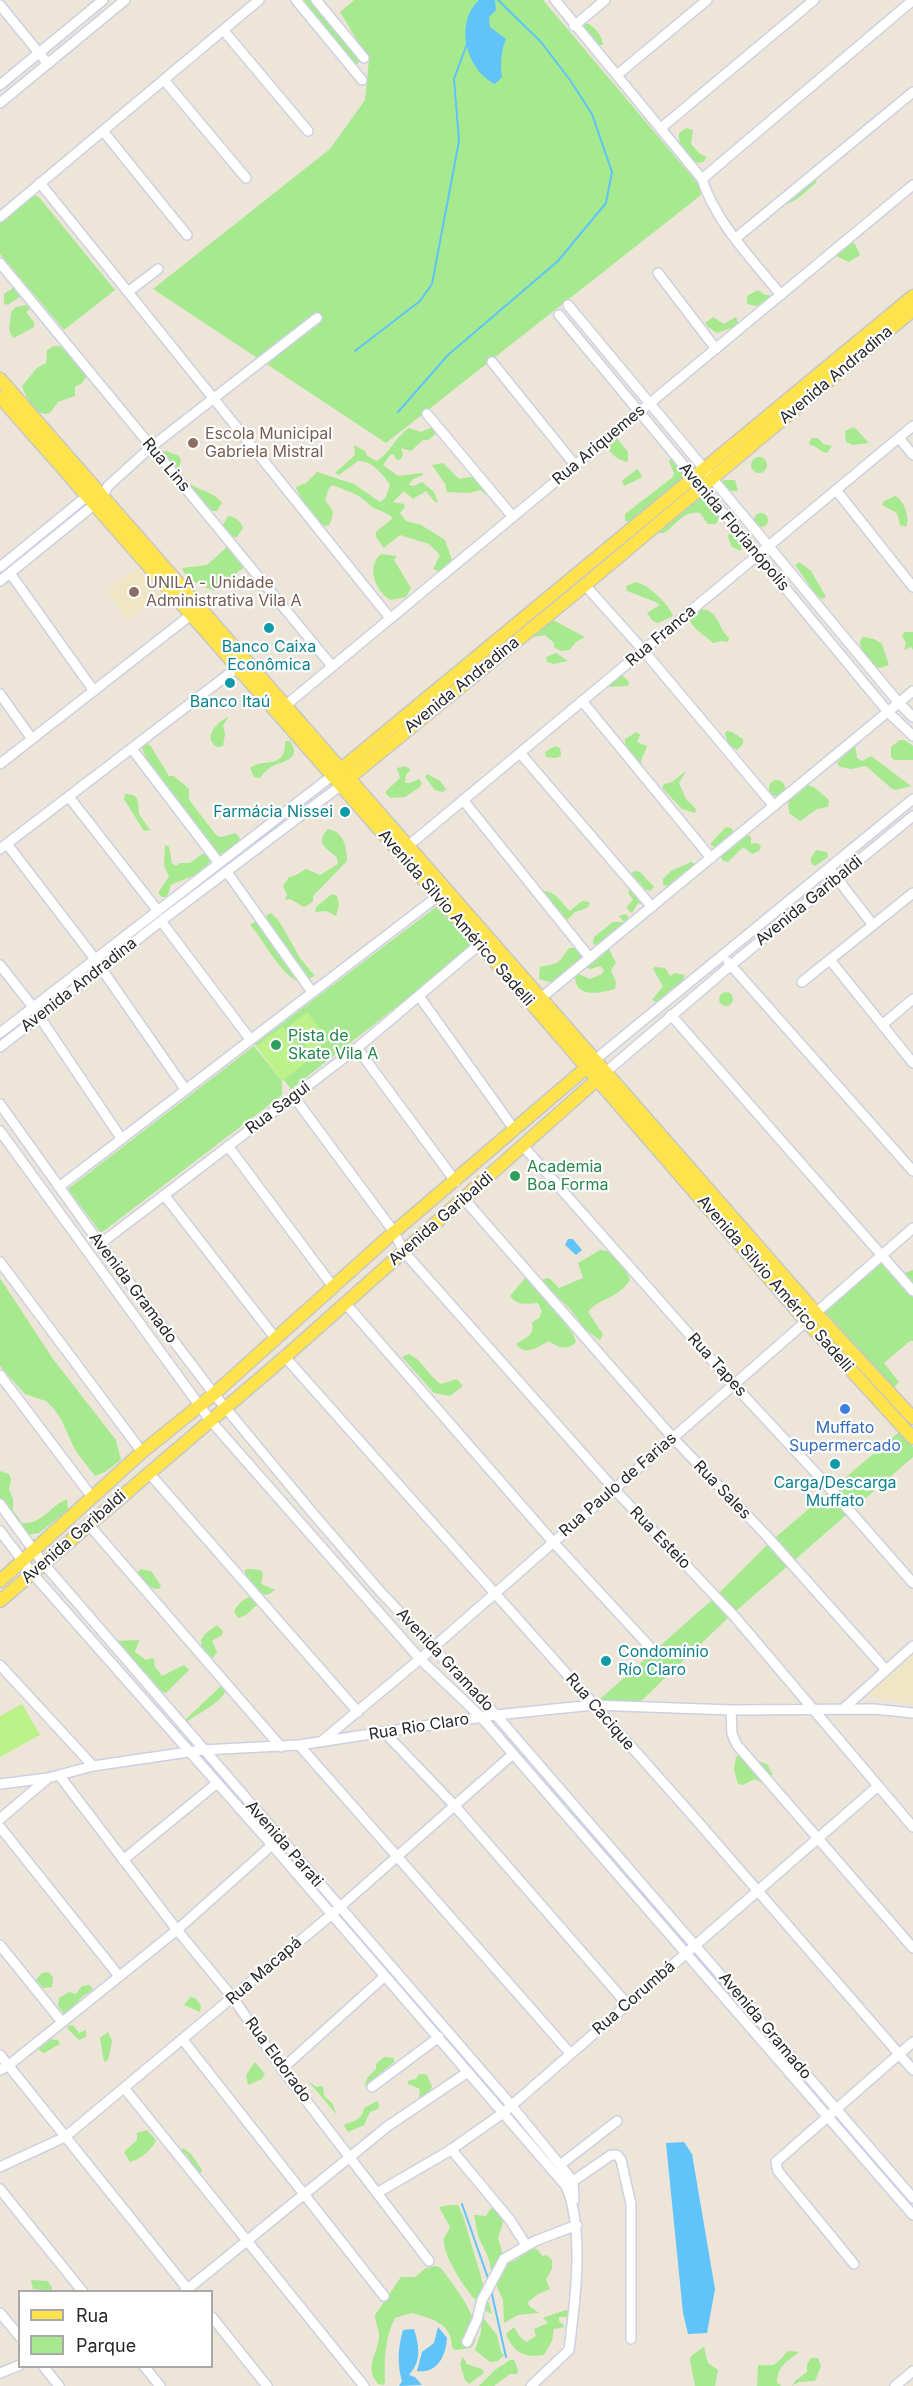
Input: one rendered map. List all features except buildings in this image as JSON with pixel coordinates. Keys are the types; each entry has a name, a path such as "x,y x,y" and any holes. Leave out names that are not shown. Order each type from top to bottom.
{"main road":[{"name":"Avenida Andradina","path":"708,475 913,296"},
{"name":"Avenida Andradina","path":"340,777 697,483 913,310"},
{"path":"0,379 98,494 286,705 340,777"},
{"name":"Avenida Silvio Américo Sadelli","path":"0,397 98,494 192,614 238,667 408,846 541,998 591,1063 913,1438"},
{"name":"Avenida Andradina","path":"543,611 585,585 697,483"},
{"name":"Avenida Silvio Américo Sadelli","path":"340,777 480,944 591,1063"},
{"name":"Avenida Garibaldi","path":"0,1581 142,1452 214,1394 394,1232 456,1182 591,1063"},
{"name":"Avenida Garibaldi","path":"0,1601 285,1357 602,1076"},
{"name":"Avenida Silvio Américo Sadelli","path":"811,1318 913,1418"}],"street":[{"path":"0,85 103,0"},
{"path":"0,104 125,0"},
{"path":"0,217 259,0"},
{"path":"296,0 362,80"},
{"path":"316,0 364,58"},
{"path":"555,0 574,26 702,179 707,196 716,212 781,295"},
{"path":"574,26 605,0"},
{"path":"617,75 706,0"},
{"path":"660,128 814,0"},
{"path":"702,179 913,0"},
{"path":"0,5 48,64"},
{"path":"224,31 308,131"},
{"path":"164,80 246,178"},
{"path":"736,238 913,92"},
{"path":"103,131 187,236"},
{"path":"40,183 390,618"},
{"name":"Rua Ariquemes","path":"286,705 913,185"},
{"name":"Rua Lins","path":"0,263 332,666"},
{"path":"128,292 159,269"},
{"path":"658,273 716,349"},
{"name":"Avenida Florianópolis","path":"568,305 898,703 913,717"},
{"name":"Avenida Florianópolis","path":"559,315 888,712 913,736"},
{"path":"0,580 151,447 316,318"},
{"path":"492,362 575,465"},
{"path":"428,414 513,517"},
{"name":"Rua Franca","path":"408,846 913,426"},
{"path":"899,438 913,455"},
{"path":"836,490 913,587"},
{"path":"2,563 98,494"},
{"path":"10,573 94,691"},
{"path":"585,585 643,650 774,806"},
{"path":"0,764 192,614"},
{"path":"95,959 3,847 238,667"},
{"path":"541,998 913,691"},
{"path":"0,694 32,739"},
{"path":"582,701 711,858"},
{"path":"132,749 219,863"},
{"path":"520,753 652,907"},
{"name":"Avenida Andradina","path":"0,1047 101,968 219,863 340,777"},
{"name":"Avenida Andradina","path":"0,1033 95,959 227,872 340,777"},
{"path":"69,797 250,1039"},
{"name":"Avenida Garibaldi","path":"591,1063 913,799"},
{"path":"463,800 590,958"},
{"name":"Avenida Garibaldi","path":"602,1076 730,965 913,816"},
{"path":"829,868 873,925"},
{"path":"227,872 312,992"},
{"path":"802,982 913,893"},
{"path":"59,1187 438,896"},
{"name":"Rua Sagui","path":"100,1244 294,1097 480,944"},
{"path":"738,944 745,953"},
{"path":"723,957 913,1171"},
{"path":"830,960 913,1063"},
{"path":"0,965 33,1007"},
{"path":"101,968 185,1089"},
{"path":"419,996 514,1129"},
{"path":"882,1025 913,999"},
{"path":"671,1015 913,1291"},
{"path":"39,1016 121,1138"},
{"path":"357,1047 456,1182"},
{"name":"Rua Esteio","path":"294,1097 394,1232 404,1252 614,1489 735,1617 913,1827"},
{"name":"Avenida Gramado","path":"0,1104 100,1244 214,1394 311,1511 378,1589 496,1715 913,2198"},
{"name":"Avenida Gramado","path":"0,1131 198,1406 420,1659 481,1717 913,2215"},
{"path":"228,1146 334,1288"},
{"name":"Rua Tapes","path":"523,1146 913,1583"},
{"path":"165,1196 276,1339"},
{"name":"Rua Sales","path":"464,1199 673,1438 765,1534 886,1670"},
{"name":"Rua Paulo de Farias","path":"322,1741 495,1594 913,1228"},
{"path":"0,1262 142,1452"},
{"path":"345,1303 553,1542 649,1646"},
{"name":"Rua Cacique","path":"285,1357 913,2070"},
{"path":"0,1375 92,1497"},
{"path":"149,1473 358,1712"},
{"name":"Avenida Parati","path":"0,1504 43,1563 202,1750 512,2106 560,2165 570,2184"},
{"path":"301,1522 311,1511"},
{"path":"90,1525 281,1747"},
{"name":"Avenida Parati","path":"0,1531 32,1573 272,1845 503,2113 570,2184"},
{"path":"368,1599 378,1589"},
{"path":"843,1709 913,1646"},
{"path":"0,1665 93,1766"},
{"name":"Rua Rio Claro","path":"0,1784 48,1778 93,1766 202,1750 299,1745 386,1734 481,1717 593,1705 731,1710 843,1709 913,1713"},
{"path":"731,1710 732,1734 737,1745 913,1948"},
{"path":"386,1734 454,1805 627,2004"},
{"path":"299,1745 570,2053"},
{"name":"Rua Macapá","path":"0,2167 65,2137 331,1915 513,1754"},
{"name":"Rua Eldorado","path":"59,1775 177,1930 233,1998 282,2069 429,2261"},
{"path":"0,1819 48,1778"},
{"path":"123,1860 216,1784"},
{"name":"Rua Corumbá","path":"377,2193 451,2149 512,2106 878,1786"},
{"path":"0,1827 119,1976"},
{"path":"4,2068 177,1930 272,1845"},
{"path":"0,1945 62,2022"},
{"path":"282,2069 385,1976"},
{"path":"372,2087 439,2037"},
{"path":"183,2040 384,2296"},
{"path":"854,2264 776,2166 776,2162 913,2042"},
{"path":"0,2055 4,2068 65,2137 187,2290"},
{"path":"189,2290 388,2126 468,2072"},
{"path":"124,2089 364,2386"},
{"path":"560,2165 617,2121"},
{"path":"451,2149 510,2220 526,2246"},
{"path":"531,2386 569,2350 577,2225 570,2184 611,2155 617,2155 621,2160 631,2204 631,2339"},
{"path":"0,2188 81,2290"},
{"path":"467,2342 477,2320 482,2300 508,2255 577,2225"},
{"path":"0,2313 18,2335"},
{"path":"213,2318 267,2386"},
{"path":"0,2373 18,2366"},
{"path":"44,2368 59,2386"},
{"path":"145,2368 160,2386"},
{"path":"896,2386 913,2371"}],"shaded area":[{"name":"UNILA - Unidade Administrativa Vila A","path":"138,568 162,594 127,620 106,590"},
{"path":"913,1655 913,1705 866,1695"}],"green space":[{"path":"300,0 313,0 360,58 358,64 354,65"},
{"path":"354,0 543,0 699,185 701,195 386,443 153,289 330,149 365,100 369,60 340,12"},
{"path":"585,23 597,31 603,45 597,45 582,27"},
{"path":"686,128 693,130 691,144 700,154 707,157 703,162 695,163 683,150 679,133"},
{"path":"817,176 816,183 797,199 783,206 784,203"},
{"path":"38,196 115,290 64,330 0,254 0,221 30,197"},
{"path":"850,242 855,244 860,255 849,262 834,255"},
{"path":"13,288 18,290 20,297 7,305 4,303 4,294"},
{"path":"758,290 765,295 771,295 771,299 757,306 747,304 747,296"},
{"path":"27,305 30,309 26,312 34,322 34,327 14,338 10,329 11,312 16,307"},
{"path":"713,317 724,324 736,317 739,325 717,333 705,323"},
{"path":"54,346 70,351 88,374 82,383 75,387 75,396 58,402 50,413 45,414 32,406 22,386 37,368 46,363 47,350"},
{"path":"433,427 438,432 428,440 423,440 411,451 401,448 403,454 401,459 397,460 393,454 390,455 383,465 398,476 422,473 423,475 413,479 409,485 414,486 422,482 434,492 438,502 435,502 426,491 413,499 404,491 393,502 404,504 405,507 400,513 406,521 421,525 445,540 453,563 442,572 433,569 440,555 429,544 400,535 384,548 376,537 376,532 393,518 356,495 333,485 329,488 325,501 332,509 333,515 329,525 324,526 312,514 297,491 296,487 306,483 317,472 354,484 380,502 386,497 390,484 372,465 358,461 339,475 335,473 355,455 354,445 377,461 409,428 421,432"},
{"path":"854,427 869,443 853,445 846,442 845,431"},
{"path":"616,437 628,452 628,462 616,457 609,449 608,446 615,442"},
{"path":"812,438 818,438 823,444 832,446 827,453 810,445"},
{"path":"166,451 179,456 181,461 178,470 183,478 195,487 212,494 222,503 217,511 212,511 199,502 162,456 161,452"},
{"path":"759,457 765,459 767,465 765,471 759,473 753,471 751,465 753,459"},
{"path":"672,458 685,471 687,479 635,522 625,521 625,514 673,477 674,473 669,461"},
{"path":"443,463 459,479 476,476 498,503 480,490 469,493 447,492 445,484 432,465"},
{"path":"637,469 642,475 641,478 624,486 622,481"},
{"path":"735,480 738,491 731,491 723,486 722,481"},
{"path":"700,495 721,514 716,524 708,524 700,513 695,512 685,516 664,533 655,531"},
{"path":"895,496 899,498 906,510 906,527 900,525 897,513 882,505 884,501"},
{"path":"761,513 766,515 768,520 766,525 761,527 756,525 754,520 756,515"},
{"path":"228,516 237,520 243,528 237,537 232,537 224,530 223,525"},
{"path":"731,532 736,534 745,545 740,551 731,546 728,536"},
{"path":"227,547 233,550 243,568 214,591 195,582 184,572 182,568 207,565"},
{"path":"381,554 397,556 394,560 411,588 406,597 391,600 377,585 373,572 376,559"},
{"path":"799,562 811,571 826,597 821,599 817,596 795,565"},
{"path":"636,582 658,596 668,606 673,616 658,623 653,621 647,613 660,605 627,591 626,586"},
{"path":"699,609 714,615 729,638 728,642 713,643 699,632 689,618"},
{"path":"551,619 585,637 569,650 561,651 554,647 554,643 545,635 533,637 532,635"},
{"path":"905,632 913,632 913,650 911,647 904,650 906,643 902,636"},
{"path":"863,637 874,639 882,644 889,665 880,668 869,661 860,645"},
{"path":"556,653 568,661 554,664 547,662 546,657"},
{"path":"620,673 629,682 628,686 607,687"},
{"path":"229,717 223,725 225,734 223,746 217,747 211,739 213,730"},
{"path":"727,731 743,739 743,744 737,750 728,744 725,733"},
{"path":"637,732 640,735 637,742 647,746 641,761 642,767 625,749 625,739"},
{"path":"900,740 905,740 913,746 913,760 895,760 891,757 891,747"},
{"path":"285,741 290,741 293,756 269,768 260,778 254,777 250,768 278,760 282,756"},
{"path":"855,743 857,758 862,761 871,756 911,786 896,790 866,766 851,769 840,767 837,763"},
{"path":"146,744 150,745 169,776 174,776 189,789 189,799 217,836 236,833 240,839 237,845 223,855 218,853 148,763 142,748"},
{"path":"555,746 560,748 561,756 546,757 545,752"},
{"path":"405,766 410,771 406,775 405,783 419,779 422,783 420,787 405,797 390,798 385,792 400,778 397,768"},
{"path":"686,771 679,783 686,799 696,809 695,813 682,809 662,788 664,784 672,782"},
{"path":"427,774 440,781 446,789 443,792 435,790 425,777"},
{"path":"777,780 785,788 777,796 769,788"},
{"path":"807,785 814,787 829,800 828,807 817,809 800,821 789,813 788,800"},
{"path":"125,794 136,798 139,814 150,830 144,831 124,799"},
{"path":"726,827 731,828 735,833 717,848 711,845 711,843"},
{"path":"328,829 338,833 341,837 347,861 313,896 313,902 304,907 290,899 285,900 287,895 283,886 289,877 306,869 320,875 338,864 337,858 322,842"},
{"path":"747,834 751,837 751,844 757,843 761,846 759,851 752,854 742,848 728,862 723,861 719,854"},
{"path":"165,845 169,847 172,863 176,866 180,863 190,863 202,854 208,854 211,858 200,873 171,885 167,897 162,897 158,893 169,876 164,866"},
{"path":"816,850 827,852 828,857 815,866 811,863 811,858"},
{"path":"691,862 695,864 690,873 668,886 663,885 663,879 671,871"},
{"path":"640,872 654,887 650,891 645,889 631,873"},
{"path":"631,888 644,904 638,903 632,913 626,908 633,900 628,892"},
{"path":"544,891 556,896 570,911 582,901 590,904 587,908 575,912 566,921 542,893"},
{"path":"332,894 337,896 339,905 336,916 326,911 315,912 316,907"},
{"path":"436,907 469,939 470,947 291,1089 255,1044"},
{"path":"271,913 279,921 300,958 315,976 310,978 305,976 265,920"},
{"path":"625,914 629,921 598,944 593,945 594,937 613,922 624,922 619,916"},
{"path":"254,922 259,923 305,984 296,981 281,968 250,925"},
{"path":"569,948 576,948 584,957 554,983 539,979 540,967 558,962"},
{"path":"609,949 616,963 611,970 616,982 615,989 590,993 580,989 575,977 579,974 590,979 602,974 604,970 600,966 590,969 585,967"},
{"path":"655,967 665,968 670,976 675,973 685,975 682,982 669,991 659,1003 652,1000 663,986 653,969"},
{"path":"726,992 731,994 733,999 731,1004 726,1006 721,1004 719,999 721,994"},
{"path":"307,1012 328,1040 311,1053 290,1025"},
{"path":"283,1026 309,1060 282,1081 256,1046"},
{"path":"254,1046 282,1081 282,1095 101,1233 68,1189"},
{"path":"600,1250 611,1253 619,1260 630,1280 625,1287 592,1307 588,1312 603,1334 600,1340 586,1330 571,1310 541,1280 549,1278 559,1288 583,1278 578,1263"},
{"path":"882,1263 902,1274 913,1270 913,1341 910,1341 884,1363 899,1382 893,1389 824,1311"},
{"path":"0,1278 53,1359 116,1440 121,1460 105,1472 95,1476 75,1450 54,1409 46,1401 25,1394 0,1366"},
{"path":"525,1278 534,1283 573,1334 576,1342 573,1345 563,1348 549,1341 536,1348 524,1350 516,1344 531,1333 532,1322 539,1318 542,1311 538,1303 519,1303 510,1296"},
{"path":"409,1354 441,1384 457,1379 463,1386 450,1396 434,1393 402,1357"},
{"path":"900,1431 913,1447 913,1457 729,1617 640,1702 599,1700 713,1599 770,1542"},
{"path":"0,1471 9,1474 13,1510 22,1523 36,1521 67,1500 68,1510 39,1533 24,1535 0,1499"},
{"path":"140,1569 151,1571 161,1586 159,1589 152,1588 142,1581 138,1572"},
{"path":"245,1570 260,1570 263,1573 261,1584 275,1590 265,1595 258,1590 245,1574"},
{"path":"251,1596 258,1604 246,1615 238,1618 234,1612 235,1609"},
{"path":"217,1625 223,1631 222,1635 212,1641 217,1652 213,1658 202,1648 201,1640"},
{"path":"139,1640 135,1652 146,1660 154,1659 155,1667 162,1676 184,1665 189,1670 165,1693 160,1691 148,1675 140,1673 115,1641"},
{"path":"221,1686 227,1688 221,1698 188,1721 184,1721"},
{"path":"22,1704 40,1735 0,1757 0,1716"},
{"path":"739,1755 767,1764 773,1775 767,1775 769,1787 755,1779 742,1785 738,1784 734,1770 736,1757"},
{"path":"48,1972 53,1977 52,1987 43,1988 36,1980 42,1973"},
{"path":"89,1985 93,1988 92,1990 64,2014 58,2006 59,1998 69,1992 76,1994 82,1986"},
{"path":"190,1997 195,1998 201,2005 200,2012 184,2005"},
{"path":"73,2025 79,2033 86,2030 86,2037 79,2040 67,2028"},
{"path":"108,2032 112,2041 108,2060 104,2062 100,2038"},
{"path":"47,2039 58,2040 60,2044 44,2053 39,2050 39,2045"},
{"path":"384,2057 394,2058 394,2062 364,2087 368,2077 376,2069 376,2064"},
{"path":"255,2062 265,2074 262,2079 248,2085 246,2075"},
{"path":"422,2074 427,2075 432,2087 422,2099 419,2097 420,2089 408,2084 408,2081"},
{"path":"308,2081 316,2087 323,2086 324,2096 332,2103 337,2115"},
{"path":"377,2101 378,2109 370,2112 364,2125 348,2132 345,2124 358,2119 364,2108"},
{"path":"147,2130 156,2140 145,2154 130,2162 124,2152 137,2140 137,2133"},
{"path":"183,2148 191,2154 202,2170 201,2173 196,2174 187,2155 181,2152"},
{"path":"458,2205 463,2216 492,2314 485,2310 469,2292 448,2258 444,2240 450,2227 439,2207"},
{"path":"493,2206 504,2219 498,2238 506,2259 515,2261 530,2247 552,2260 552,2269 546,2280 550,2289 538,2294 528,2302 529,2306 539,2313 518,2315 504,2323 503,2300 478,2236 474,2215 486,2216"},
{"path":"436,2266 441,2268 468,2307 476,2329 476,2340 471,2348 455,2350 448,2332 439,2323 412,2313 395,2318 386,2349 385,2382 383,2385 378,2384 372,2372 372,2361 379,2338 375,2315 401,2277 415,2277 426,2268"},
{"path":"31,2280 48,2281 52,2288 51,2290 33,2289"},
{"path":"566,2310 570,2313 569,2317 559,2317 559,2321 565,2327 554,2329 552,2341 544,2355 525,2355 512,2346 506,2334 514,2327 526,2342 536,2336 534,2329 548,2323 543,2318"},
{"path":"481,2315 497,2335 501,2352 504,2355 498,2361 490,2362 475,2350 481,2332"},
{"path":"704,2347 708,2363 718,2370 715,2386 695,2386 690,2360 691,2356"},
{"path":"788,2351 799,2352 784,2364 779,2372 777,2382 781,2386 757,2386 758,2365 776,2364"},
{"path":"463,2357 467,2364 482,2369 484,2373 469,2384 465,2380 460,2364"},
{"path":"811,2358 818,2358 821,2366 815,2381 799,2382 792,2386 807,2372 807,2364"},
{"path":"510,2360 514,2360 518,2370 517,2374 510,2374 494,2386 479,2386 495,2370"}],"water":[{"path":"479,0 495,0 496,10 489,17 490,27 506,39 501,58 502,77 495,84 477,68 467,45 465,33 467,21 471,10"},
{"path":"568,1239 573,1239 582,1250 576,1255 565,1245"},
{"path":"684,2142 692,2154 715,2289 707,2333 688,2334 683,2313 666,2143"},
{"path":"438,2327 447,2338 445,2351 435,2367 430,2370 417,2371 422,2352 434,2343"},
{"path":"414,2329 418,2359 409,2375 415,2377 422,2385 399,2386 402,2381 399,2362 401,2336 403,2330"}],"waterway":[{"path":"398,412 448,355 558,261 606,203 612,172 592,114 541,42 498,0"},
{"path":"355,351 420,301 432,284 459,141 454,79 468,41"},
{"path":"462,2204 489,2281"},
{"path":"491,2290 506,2357"}],"place":[{"name":"Escola Municipal Gabriela Mistral","path":"193,443"},
{"name":"UNILA - Unidade Administrativa Vila A","path":"134,592"},
{"name":"Banco Caixa Econômica","path":"269,628"},
{"name":"Banco Itaú","path":"230,683"},
{"name":"Farmácia Nissei","path":"345,812"},
{"name":"Pista de Skate Vila A","path":"276,1045"},
{"name":"Academia Boa Forma","path":"515,1176"},
{"name":"Muffato Supermercado","path":"845,1409"},
{"name":"Carga/Descarga Muffato","path":"835,1464"},
{"name":"Condomínio Río Claro","path":"606,1661"}]}
